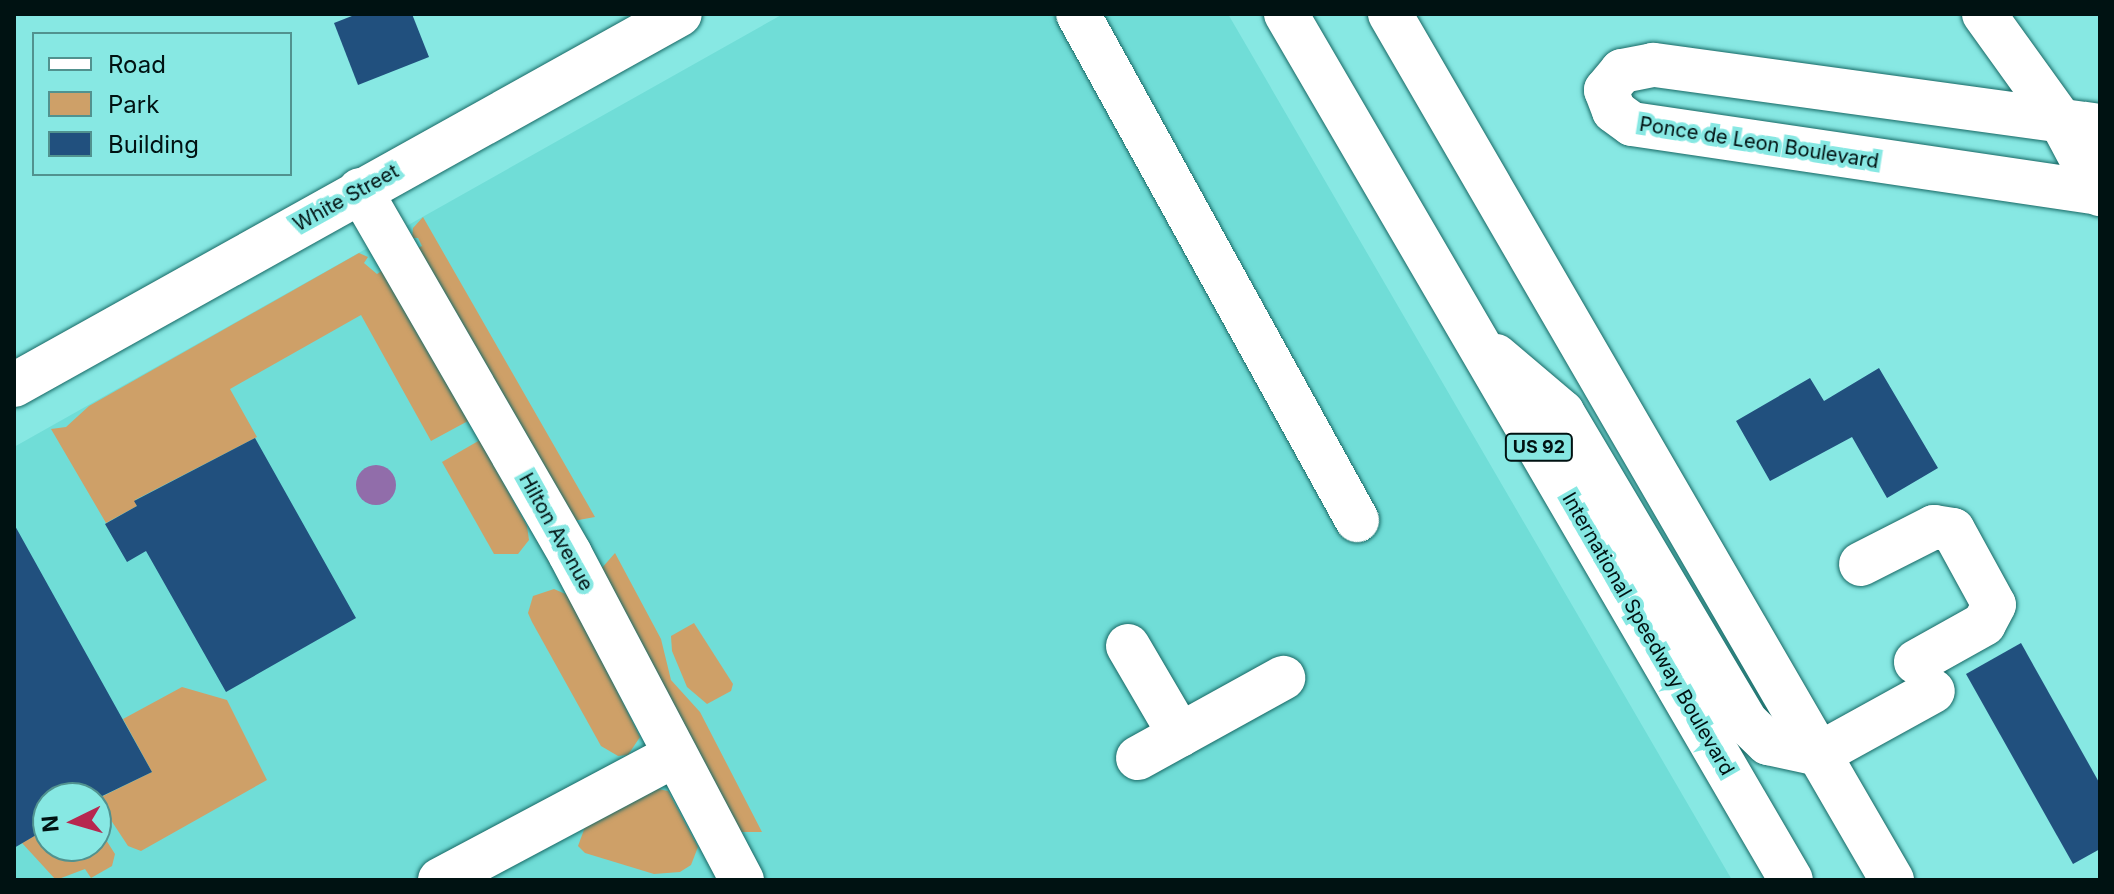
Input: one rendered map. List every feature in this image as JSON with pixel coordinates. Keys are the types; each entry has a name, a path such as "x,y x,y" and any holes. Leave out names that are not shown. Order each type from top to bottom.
{"street":[{"name":"White Street","path":"14,385 680,14"},
{"path":"1078,14 1357,520"},
{"name":"International Speedway Boulevard","path":"1286,14 1791,880"},
{"path":"1390,14 1892,880"},
{"path":"1984,14 2081,123 2100,193"},
{"name":"Ponce de Leon Boulevard","path":"2081,123 1653,65 1622,71 1606,90 1614,111 1632,124 2100,193"},
{"name":"Hilton Avenue","path":"360,190 570,554 742,880"},
{"path":"1478,343 1562,412 1747,723 1768,743 1819,754 1924,676 1984,624 1994,605 1953,530 1934,527 1861,564"},
{"path":"1128,646 1180,735"},
{"path":"1138,758 1283,678"},
{"path":"440,880 675,755"}],"shaded area":[{"path":"783,14 1228,14 1732,880 14,880 14,447"},
{"path":"376,465 390,471 396,485 390,499 376,505 362,499 356,485 362,471"}],"green space":[{"path":"423,217 595,517 573,521 416,249 422,246 418,238 412,238 413,228"},
{"path":"359,253 368,257 364,263 377,274 383,270 468,421 431,441 361,315 230,389 257,437 135,500 137,506 106,523 51,429 66,427 89,406"},
{"path":"480,440 527,526 529,540 518,554 494,554 442,462"},
{"path":"615,553 661,639 671,680 700,712 762,832 735,832 601,569"},
{"path":"554,589 570,596 640,737 628,755 618,756 601,746 532,622 528,613 533,596"},
{"path":"694,623 733,684 731,691 707,704 687,687 672,651 671,636"},
{"path":"182,687 227,700 267,780 141,851 128,846 112,822 112,792 152,772 123,719"},
{"path":"658,789 668,791 698,847 691,865 680,872 654,874 585,853 578,846 585,827"},
{"path":"32,837 32,854 22,843"},
{"path":"112,849 115,854 112,866 91,878 85,869 56,880 39,862 112,862"}],"building":[{"path":"357,14 412,14 429,57 358,85 334,23"},
{"path":"1879,368 1938,468 1887,498 1852,437 1770,481 1736,421 1810,378 1824,401"},
{"path":"255,438 356,618 226,692 146,551 127,562 105,524 137,506 134,501"},
{"path":"14,524 152,772 112,791 112,782 32,782 32,837 14,848"},
{"path":"2021,643 2100,784 2100,849 2073,864 1966,674"}]}
